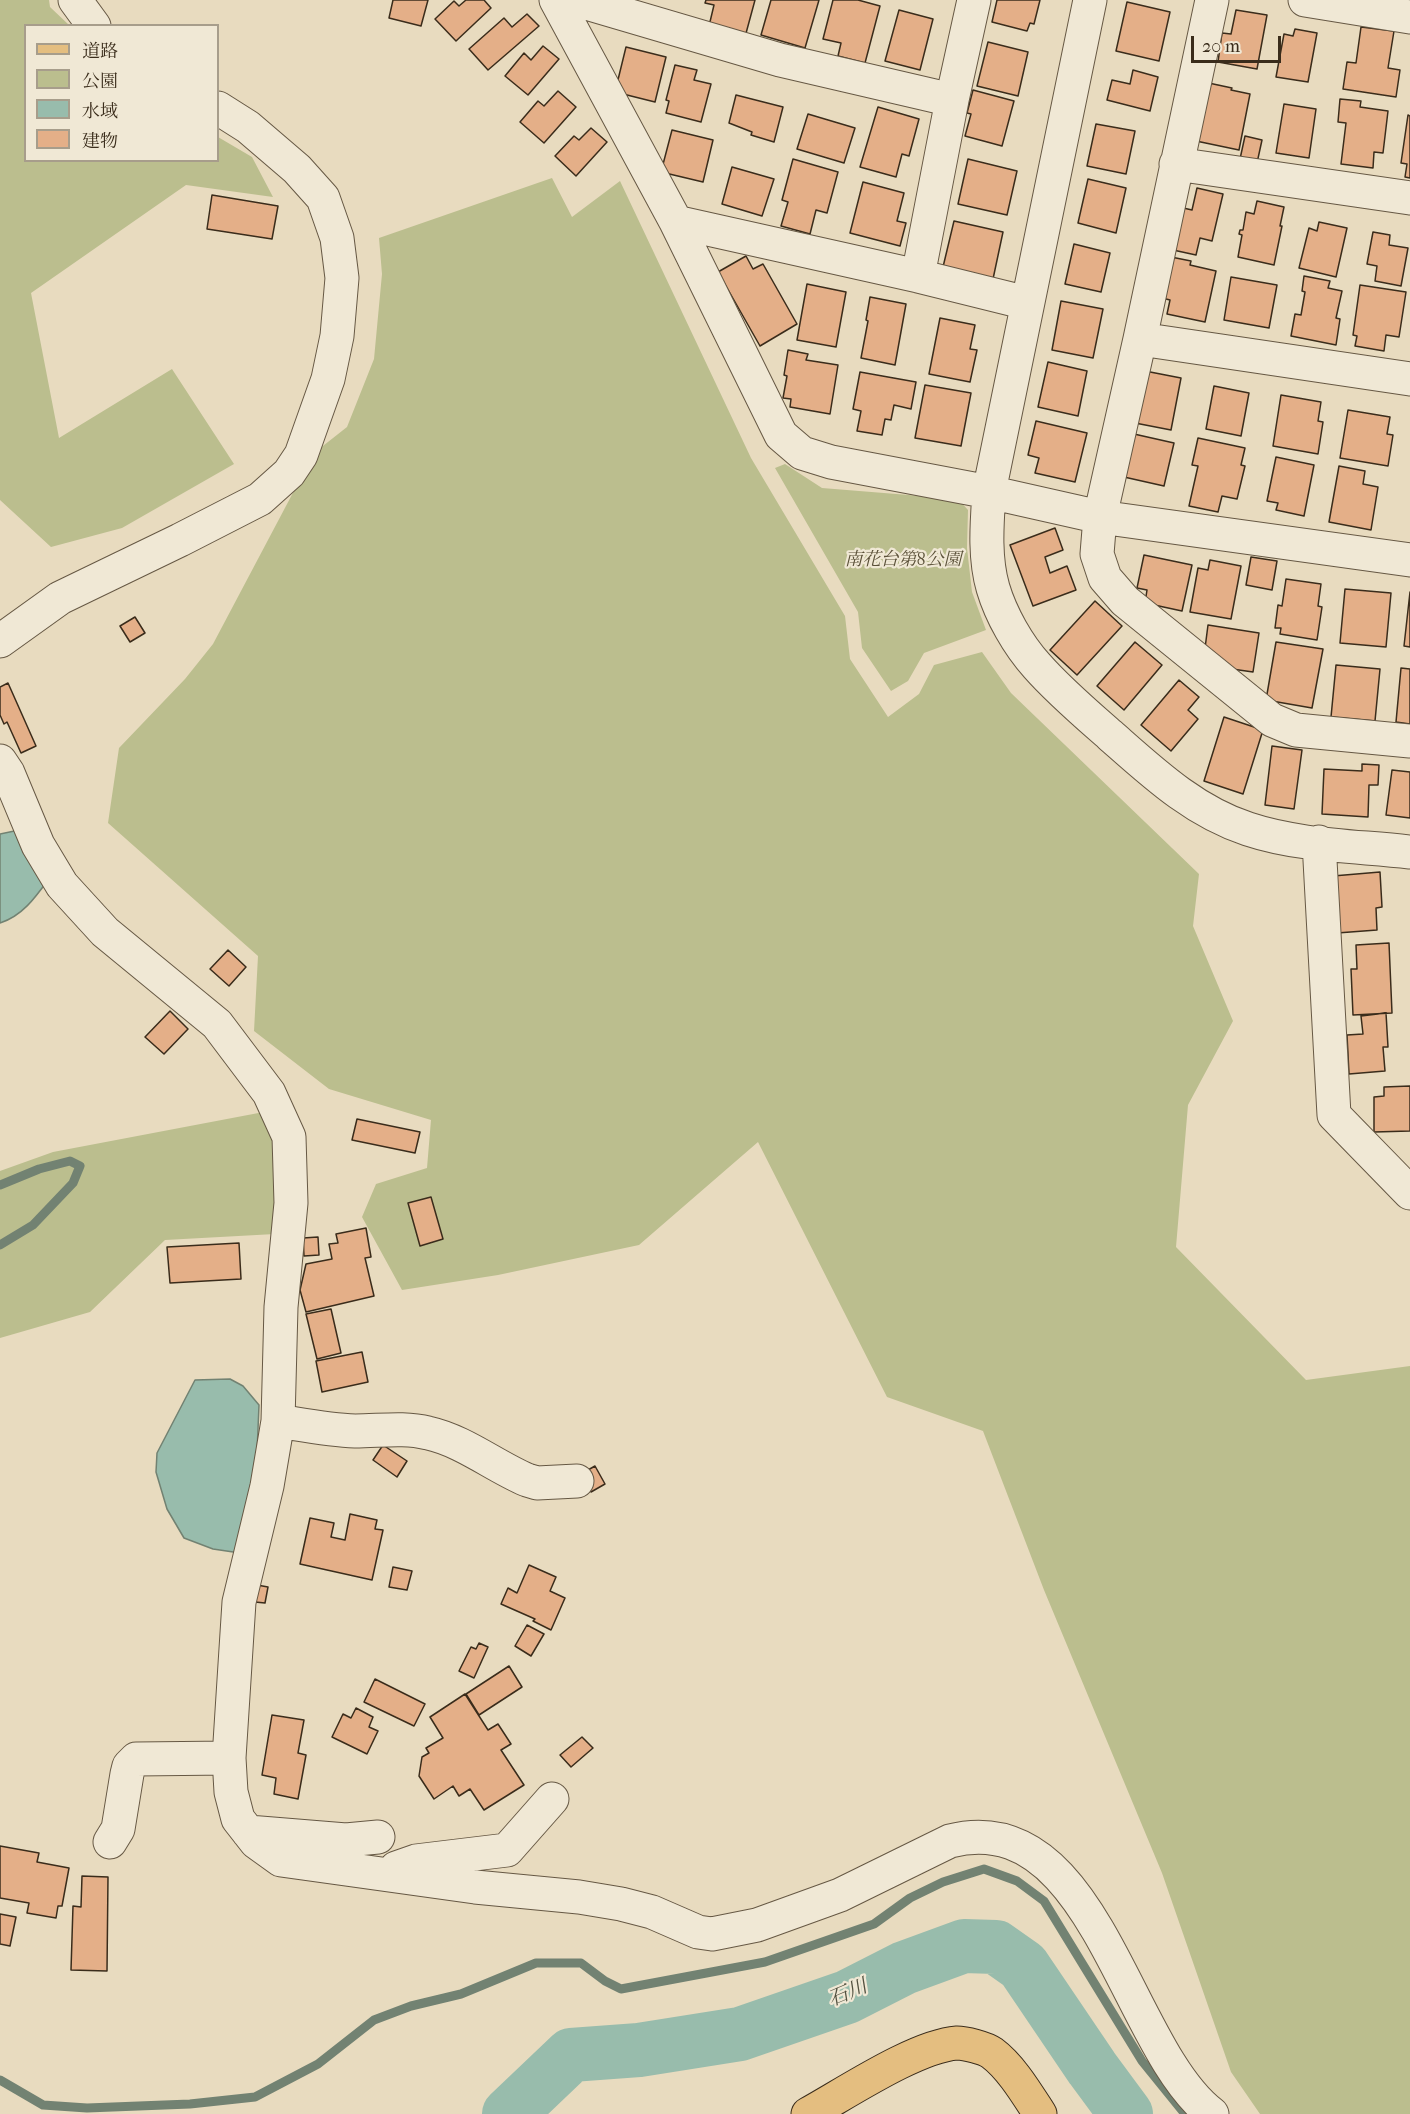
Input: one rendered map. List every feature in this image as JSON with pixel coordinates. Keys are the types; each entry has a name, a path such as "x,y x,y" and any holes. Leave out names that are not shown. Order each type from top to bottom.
{"main road":[{"path":"808,2114 896,2065 931,2049 958,2043 991,2052 1016,2078 1040,2114"}],"street":[{"path":"75,0 93,24"},
{"path":"556,0 676,222 781,435 802,453 831,462 989,492 1100,517 1410,560"},
{"path":"576,0 780,60 952,100"},
{"path":"918,276 974,0"},
{"path":"1090,0 989,492 987,544 993,587 1012,632 1036,665 1074,703 1176,792 1213,814 1248,829 1284,838 1410,852"},
{"path":"1212,0 1100,517 1097,554 1105,578 1125,602 1272,720 1296,730 1410,741"},
{"path":"1305,0 1410,16"},
{"path":"0,642 60,598 260,499 289,473 300,455 328,379 337,336 342,278 337,238 323,198 297,169 248,127 219,109"},
{"path":"1176,164 1410,198"},
{"path":"676,222 1027,303"},
{"path":"1140,339 1410,379"},
{"path":"0,761 8,773 38,845 62,885 105,932 217,1024 269,1093 290,1137 291,1203 281,1307 278,1421 267,1486 240,1602 229,1758 231,1792 238,1820 256,1842 281,1860 475,1887 579,1897 621,1904 651,1912 698,1932 712,1934 757,1926 840,1895 950,1841 967,1836 1000,1839 1024,1846 1061,1877 1090,1917 1166,2056 1199,2104 1212,2114"},
{"path":"1319,842 1334,1115 1410,1193"},
{"path":"278,1421 345,1430 403,1430 428,1433 452,1441 527,1480 537,1483 577,1481"},
{"path":"110,1842 118,1829 129,1766 136,1759 229,1758"},
{"path":"378,1874 416,1861 507,1850 552,1799"},
{"path":"248,1832 346,1840 378,1837"}],"green space":[{"path":"0,0 49,0 50,7 68,24 24,24 24,162 219,162 219,138 252,157 273,197 186,185 31,293 59,438 172,369 234,464 122,528 51,547 0,500"},
{"path":"552,178 572,217 620,181 751,458 845,616 850,659 888,717 919,694 934,665 982,652 1011,693 1199,874 1193,926 1233,1021 1188,1105 1176,1247 1306,1380 1410,1366 1410,2114 1260,2114 1231,2072 1162,1873 1044,1590 983,1431 887,1397 758,1142 639,1245 498,1275 402,1290 362,1217 376,1184 427,1168 431,1120 329,1089 254,1031 258,956 108,823 119,748 185,679 213,644 314,453 347,427 374,359 382,274 379,238"},
{"name":"南花台第8公園","path":"785,464 822,488 958,499 968,510 967,548 972,592 986,630 924,653 908,681 891,691 862,648 858,612 775,468"},
{"path":"269,1111 281,1144 275,1234 165,1240 90,1312 0,1338 0,1171 53,1152"}],"water":[{"path":"24,829 48,880 33,900 21,911 0,923 0,834"},
{"path":"230,1379 243,1386 259,1405 256,1477 240,1553 213,1549 184,1538 167,1509 156,1472 157,1453 195,1380"}],"building":[{"path":"393,0 428,0 421,26 389,18"},
{"path":"466,0 484,0 491,8 456,41 435,19 454,1 459,6"},
{"path":"706,0 755,0 745,37 709,26 714,5 705,3"},
{"path":"771,0 819,0 805,48 761,35"},
{"path":"833,0 858,0 880,6 865,63 838,56 841,43 823,39"},
{"path":"997,0 1040,0 1034,24 1030,23 1027,31 992,22"},
{"path":"1127,2 1170,12 1159,61 1116,51"},
{"path":"899,10 933,19 920,70 885,61"},
{"path":"1236,10 1267,15 1257,69 1218,62 1222,33 1231,34"},
{"path":"527,14 539,26 488,70 469,49 504,18 512,27"},
{"path":"1361,27 1394,31 1388,68 1400,70 1396,97 1343,89 1347,62 1356,63"},
{"path":"1295,29 1317,33 1308,82 1276,77 1284,34 1293,36"},
{"path":"988,42 1028,52 1018,96 977,86"},
{"path":"543,46 559,59 528,95 505,76 524,53 531,60"},
{"path":"626,47 666,57 655,102 615,92"},
{"path":"675,65 697,70 694,80 711,84 701,122 666,113 669,101 666,100"},
{"path":"1133,70 1158,77 1150,111 1107,100 1112,80 1130,84"},
{"path":"1204,82 1250,94 1239,150 1196,141"},
{"path":"973,90 1014,101 1002,146 965,136 971,114 967,113"},
{"path":"558,91 576,107 544,143 520,122 538,101 544,106"},
{"path":"736,95 783,107 774,142 751,135 752,132 729,123"},
{"path":"1340,99 1361,101 1360,107 1388,111 1383,153 1374,152 1373,168 1341,164 1346,123 1338,122"},
{"path":"1284,104 1316,109 1309,158 1276,153"},
{"path":"878,107 919,119 909,156 902,154 896,177 860,167"},
{"path":"808,114 855,128 844,163 797,149"},
{"path":"1408,115 1410,116 1410,178 1405,177 1407,164 1401,163"},
{"path":"1096,124 1135,131 1126,174 1087,166"},
{"path":"591,128 607,142 576,176 555,156 574,136 579,140"},
{"path":"672,130 713,140 703,182 661,172"},
{"path":"1245,136 1262,140 1257,163 1240,159"},
{"path":"793,159 838,172 827,213 816,210 810,234 781,226 788,202 782,200"},
{"path":"968,159 1017,171 1007,215 958,204"},
{"path":"732,167 774,179 762,216 722,204"},
{"path":"1088,179 1126,188 1116,233 1078,223"},
{"path":"863,182 904,193 897,221 906,223 900,246 850,233"},
{"path":"1197,188 1223,194 1212,241 1200,238 1196,255 1173,250 1179,207 1192,210"},
{"path":"212,195 278,206 272,239 207,229"},
{"path":"1257,201 1284,207 1274,265 1238,257 1242,235 1239,234 1240,230 1243,230 1246,212 1254,214"},
{"path":"954,221 1003,232 993,279 943,267"},
{"path":"1319,222 1347,228 1336,277 1299,268 1309,228 1317,231"},
{"path":"1373,232 1390,235 1389,245 1408,248 1401,286 1375,281 1377,266 1367,264"},
{"path":"1074,244 1110,253 1101,292 1065,284"},
{"path":"746,256 753,269 763,264 797,324 760,346 718,272"},
{"path":"1171,257 1191,261 1190,265 1216,271 1205,322 1167,314 1170,300 1162,298"},
{"path":"1304,276 1330,281 1328,288 1342,291 1336,318 1340,319 1336,345 1291,336 1295,314 1301,315 1305,292 1302,291"},
{"path":"1231,277 1277,285 1269,328 1224,320"},
{"path":"807,284 846,292 836,347 797,340"},
{"path":"1360,285 1406,292 1399,337 1386,335 1384,351 1355,346 1357,336 1353,335"},
{"path":"870,297 906,304 895,365 861,358"},
{"path":"1061,301 1103,309 1093,358 1052,350"},
{"path":"940,318 975,325 970,349 977,350 970,382 929,374"},
{"path":"788,350 808,354 806,360 838,365 830,414 790,407 791,399 783,398"},
{"path":"1048,362 1087,371 1078,416 1038,407"},
{"path":"1145,371 1181,378 1171,430 1135,423"},
{"path":"860,372 916,382 911,409 894,405 891,420 885,419 882,435 857,431 861,411 853,409"},
{"path":"925,385 971,393 961,446 915,438"},
{"path":"1214,386 1249,393 1241,436 1206,429"},
{"path":"1281,395 1321,402 1318,421 1323,422 1318,454 1273,446"},
{"path":"1348,410 1390,417 1387,434 1393,435 1388,466 1340,458"},
{"path":"1036,421 1087,433 1075,482 1035,473 1039,458 1028,455"},
{"path":"1134,434 1174,443 1164,486 1124,477"},
{"path":"1198,438 1245,448 1241,465 1245,466 1237,499 1222,496 1218,512 1189,506 1198,466 1192,465"},
{"path":"1276,457 1314,465 1304,516 1276,510 1278,503 1267,501"},
{"path":"1339,466 1365,471 1363,484 1378,487 1371,530 1329,522"},
{"path":"1055,528 1063,550 1045,557 1050,573 1067,566 1076,590 1033,606 1010,545"},
{"path":"1144,555 1192,565 1182,611 1145,603 1147,590 1137,588"},
{"path":"1251,557 1277,561 1272,590 1246,585"},
{"path":"1210,560 1241,566 1231,619 1190,612 1198,568 1208,570"},
{"path":"1286,579 1321,584 1318,606 1322,607 1317,640 1280,634 1281,628 1275,628 1278,605 1282,606"},
{"path":"1345,589 1391,593 1386,647 1340,643"},
{"path":"1410,592 1410,647 1404,646"},
{"path":"1095,601 1122,626 1077,675 1050,650"},
{"path":"135,617 145,633 130,642 120,626"},
{"path":"1208,625 1259,633 1253,672 1211,666 1204,656"},
{"path":"1135,642 1162,665 1124,710 1097,686"},
{"path":"1276,642 1323,649 1312,708 1266,700"},
{"path":"1336,665 1380,669 1375,721 1331,717"},
{"path":"1401,668 1410,669 1410,724 1396,722"},
{"path":"1179,680 1199,697 1188,710 1198,719 1171,751 1141,725"},
{"path":"8,683 36,746 21,753 7,722 4,724 0,715 0,687"},
{"path":"1224,717 1263,730 1243,794 1204,781"},
{"path":"1272,746 1302,750 1294,809 1265,805"},
{"path":"1362,764 1379,765 1378,785 1369,785 1368,817 1322,814 1324,769 1362,771"},
{"path":"1392,770 1410,772 1410,818 1386,815"},
{"path":"1380,872 1382,907 1376,908 1377,930 1337,933 1333,876"},
{"path":"1389,943 1392,1013 1353,1015 1351,969 1357,969 1356,945"},
{"path":"228,950 246,967 229,986 210,969"},
{"path":"170,1011 188,1029 164,1054 145,1037"},
{"path":"1386,1013 1388,1047 1383,1047 1385,1071 1349,1074 1347,1035 1363,1034 1361,1016"},
{"path":"1410,1086 1410,1131 1374,1132 1374,1097 1384,1096 1384,1087"},
{"path":"357,1119 420,1132 415,1153 352,1140"},
{"path":"431,1197 443,1239 420,1246 408,1203"},
{"path":"366,1228 371,1257 365,1258 374,1296 306,1312 300,1290 306,1264 332,1259 329,1244 338,1243 336,1234"},
{"path":"318,1237 319,1255 304,1256 303,1238"},
{"path":"239,1243 241,1279 170,1283 167,1247"},
{"path":"331,1309 341,1353 317,1359 306,1314"},
{"path":"362,1352 368,1382 322,1392 316,1361"},
{"path":"383,1445 407,1461 397,1477 373,1460"},
{"path":"595,1466 605,1484 591,1492 581,1474"},
{"path":"350,1514 377,1520 375,1529 383,1530 372,1580 300,1564 310,1518 334,1523 331,1537 345,1540"},
{"path":"529,1565 556,1577 550,1591 565,1598 551,1630 533,1621 535,1619 501,1604 508,1588 517,1593"},
{"path":"393,1567 412,1571 407,1590 389,1587"},
{"path":"257,1585 268,1587 265,1603 255,1602"},
{"path":"527,1625 544,1634 531,1656 515,1646"},
{"path":"479,1643 488,1647 474,1678 459,1671 471,1647 476,1649"},
{"path":"509,1666 522,1687 479,1715 466,1694"},
{"path":"375,1679 425,1704 414,1726 364,1702"},
{"path":"465,1694 488,1730 498,1724 511,1744 501,1750 524,1785 484,1810 470,1789 459,1796 453,1786 434,1799 419,1776 422,1757 429,1753 426,1748 443,1738 430,1717"},
{"path":"356,1708 373,1717 369,1727 378,1731 367,1754 332,1737 343,1714 351,1718"},
{"path":"272,1715 304,1720 298,1753 306,1755 298,1799 274,1794 276,1778 262,1775"},
{"path":"582,1737 593,1748 571,1767 560,1755"},
{"path":"0,1846 39,1853 37,1862 69,1868 62,1906 58,1906 56,1918 27,1913 29,1903 0,1898"},
{"path":"82,1876 108,1877 107,1971 71,1970 73,1906 81,1907"},
{"path":"0,1914 16,1917 10,1946 0,1944"}],"waterway":[{"path":"0,1185 39,1169 70,1161 80,1166 73,1183 33,1225 0,1245"},
{"path":"0,2080 43,2105 87,2108 190,2104 255,2097 318,2064 374,2020 411,2006 461,1994 536,1963 581,1963 605,1981 621,1989 765,1962 874,1924 910,1898 943,1882 984,1869 1017,1881 1044,1901 1142,2061 1185,2114"},
{"name":"石川","path":"509,2114 571,2055 639,2050 740,2034 847,1997 904,1968 964,1946 996,1947 1023,1966 1126,2114"}]}
